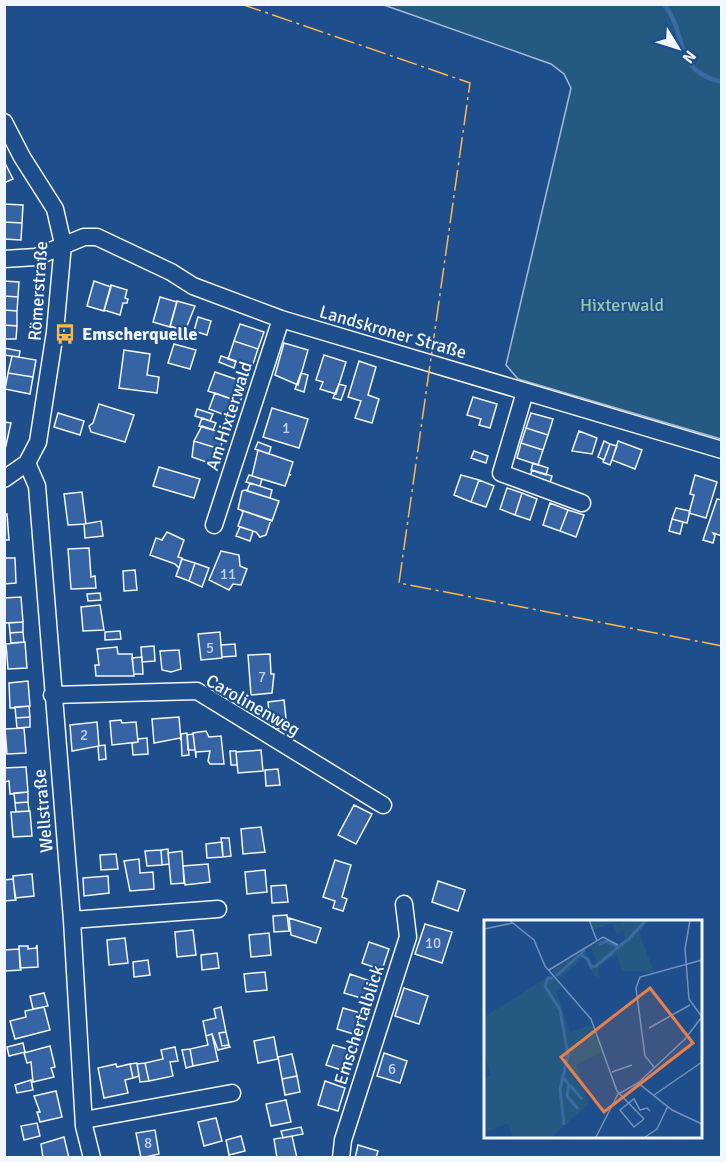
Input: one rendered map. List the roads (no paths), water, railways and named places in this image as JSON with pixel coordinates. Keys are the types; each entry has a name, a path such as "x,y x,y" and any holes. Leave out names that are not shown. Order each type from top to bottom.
{"street":[{"name":"Römerstraße","path":"4,122 22,157 55,208 63,243 55,332 38,441 27,463"},
{"name":"Landskroner Straße","path":"4,259 36,257 63,243 84,237 97,237 171,272 193,286 281,320 722,450"},
{"name":"Am Hixterwald","path":"214,525 281,320"},
{"path":"525,392 501,473 582,503"},
{"path":"4,479 27,463"},
{"name":"Wellstraße","path":"27,463 37,486 52,695 72,920 84,1120 93,1158"},
{"name":"Carolinenweg","path":"52,695 197,691 383,805"},
{"name":"Emschertalblick","path":"341,1158 343,1140 408,937 404,904"},
{"path":"72,920 218,909"},
{"path":"84,1120 232,1093"}],"waterway":[{"path":"664,4 672,16 688,61 695,70 706,77 722,82"}],"place":[{"name":"Emscherquelle","path":"65,334"}],"park label":[{"name":"Hixterwald","path":"622,305"}]}
